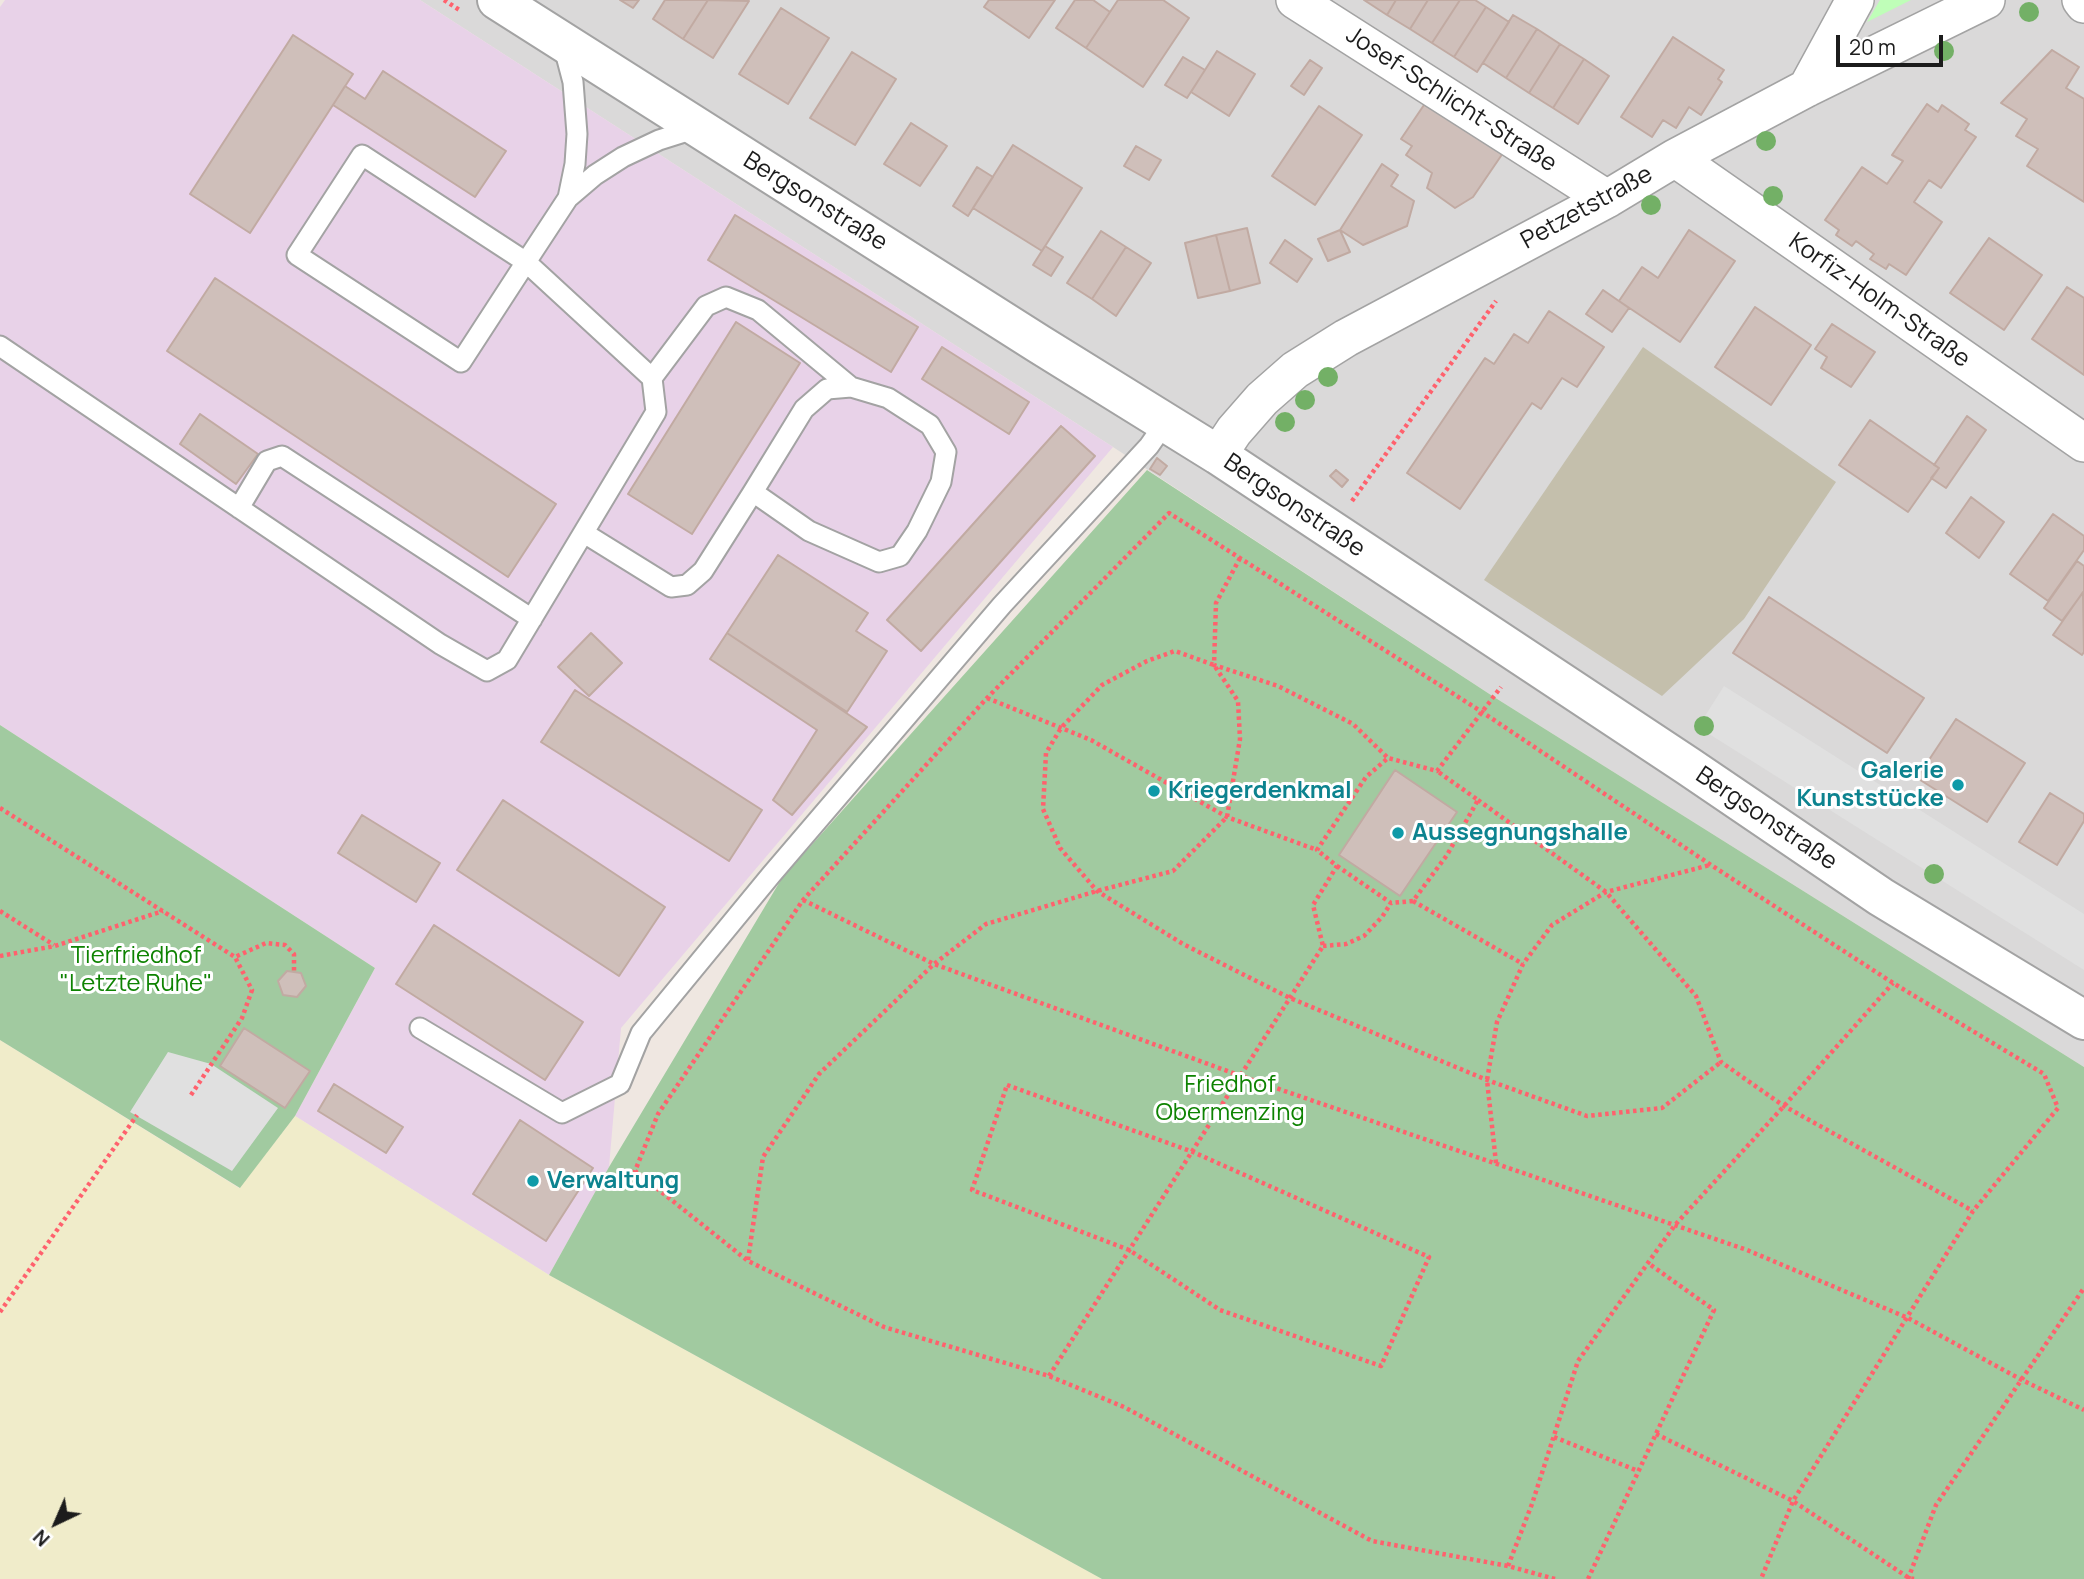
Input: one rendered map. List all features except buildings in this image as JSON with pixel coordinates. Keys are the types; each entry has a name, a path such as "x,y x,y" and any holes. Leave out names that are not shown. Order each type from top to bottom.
{"street":[{"name":"Bergsonstraße","path":"497,0 1218,455 1881,897 2084,1020"},
{"name":"Josef-Schlicht-Straße","path":"1295,0 1607,199"},
{"path":"1807,88 1854,0"},
{"name":"Petzetstraße","path":"1218,455 1234,431 1262,399 1295,370 1377,321 1607,199 1675,158 1807,88 1986,0"},
{"name":"Korfiz-Holm-Straße","path":"1675,158 2084,443"}],"lane":[{"path":"562,42 573,82 577,134 575,164 568,198"},
{"path":"0,346 440,643 487,671 507,660 656,412 652,378 526,262 362,155 297,255 461,362 526,262 568,198 595,175 623,157 659,140 698,128"},
{"path":"652,378 706,306 726,298 758,310 850,387"},
{"path":"584,533 671,587 687,585 703,571 804,410 827,389 850,387 888,397 930,425 946,452 941,482 917,531 900,556 879,562 809,531 753,492"},
{"path":"420,1028 562,1113 620,1084 641,1033 1002,605 1149,446 1165,423"},
{"path":"239,508 267,461 282,456 532,619"}],"path":[{"path":"1348,508 1503,292"},
{"path":"1555,1579 1508,1566 1372,1541 1124,1407 1049,1376 884,1327 748,1261 635,1171 658,1114 803,900 987,698 1170,513 1482,712 1893,983 2044,1074 2058,1108 1973,1211 1793,1501 1761,1579"},
{"path":"748,1261 763,1157 819,1074 934,964 986,925 1173,871 1227,817 1240,739 1238,701 1214,665 1216,603 1240,558"},
{"path":"1721,1062 1662,1108 1587,1116 1487,1080 1290,998 1183,944 1097,891 1060,848 1043,809 1046,753 1061,728 1102,685 1147,661 1175,651 1278,686 1353,724 1388,758 1437,771 1606,892 1696,996 1721,1062 1784,1106 1973,1211"},
{"path":"1437,771 1507,680"},
{"path":"987,698 1091,740 1227,817 1317,850 1391,903 1413,901 1523,964"},
{"path":"1317,850 1366,777 1388,758"},
{"path":"1413,901 1447,855 1478,800"},
{"path":"0,808 234,957 252,989 242,1018 191,1095"},
{"path":"1496,1164 1487,1080 1497,1022 1523,964 1552,925 1606,892 1711,865"},
{"path":"1049,1376 1323,946 1313,905 1337,866"},
{"path":"803,900 934,964 1241,1076 1747,1250 1908,1318 2022,1380 2084,1410"},
{"path":"1323,946 1346,944 1364,936 1391,903"},
{"path":"0,911 55,946"},
{"path":"0,956 55,946 163,911"},
{"path":"234,957 265,943 285,945 294,954 293,972"},
{"path":"1508,1566 1532,1504 1578,1361 1675,1226 1893,983"},
{"path":"1007,1085 1193,1152 1429,1256 1381,1366 1220,1310 1129,1250 972,1190 1007,1085"},
{"path":"0,1312 137,1115"},
{"path":"1588,1579 1714,1310 1648,1263"},
{"path":"1656,1434 1793,1501 1910,1579 1936,1505 2084,1288"},
{"path":"1554,1437 1638,1471"}],"shaded area":[{"path":"5,0 420,0 1113,447 621,1028 609,1167 549,1275 295,1116 375,968 0,725 0,7"},
{"path":"420,0 2084,0 2084,1067 1494,697 1113,447"},
{"path":"1643,347 1836,482 1744,619 1662,696 1484,580"},
{"path":"1724,686 2084,914 2084,970 1698,727"},
{"path":"0,1040 239,1188 295,1116 549,1275 1102,1579 0,1579"},
{"path":"168,1052 211,1064 278,1108 232,1171 130,1112"}],"green space":[{"path":"1880,0 1911,0 1867,22"},
{"name":"Friedhof Obermenzing","path":"1147,470 1494,697 2084,1067 2084,1579 1102,1579 549,1275 609,1167 782,878"},
{"name":"Tierfriedhof \"Letzte Ruhe\"","path":"0,725 375,968 295,1116 240,1188 0,1040"}],"place":[{"name":"Galerie Kunststücke","path":"1958,785"},
{"name":"Kriegerdenkmal","path":"1154,791"},
{"name":"Aussegnungshalle","path":"1398,833"},
{"name":"Verwaltung","path":"533,1181"}]}
